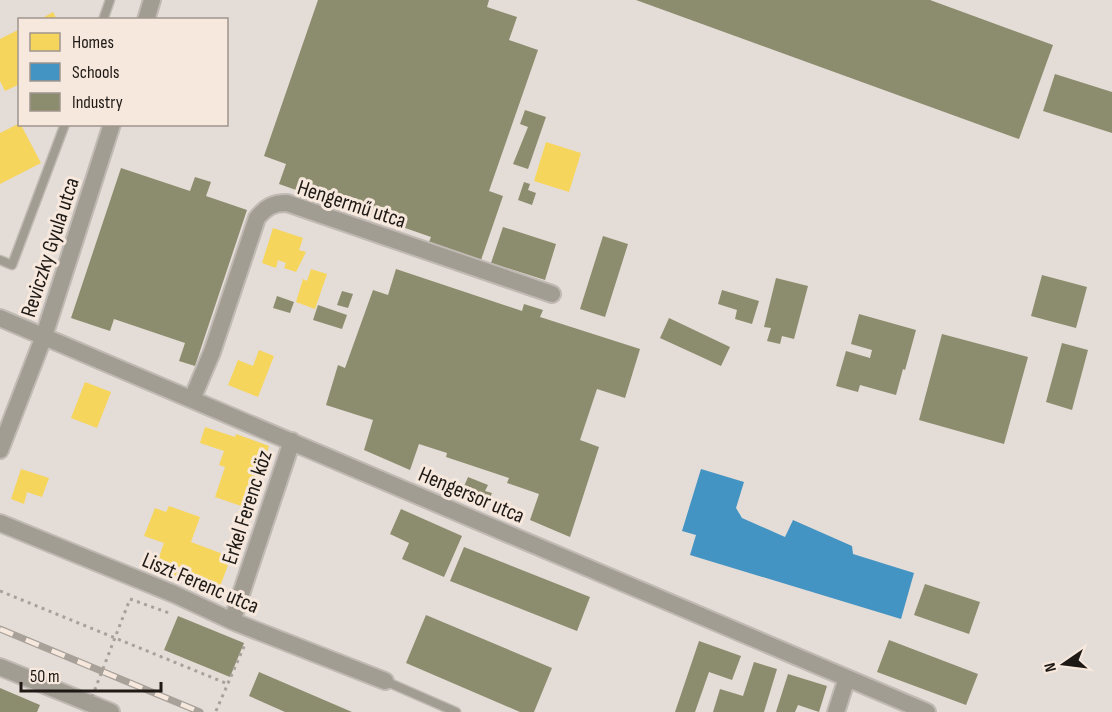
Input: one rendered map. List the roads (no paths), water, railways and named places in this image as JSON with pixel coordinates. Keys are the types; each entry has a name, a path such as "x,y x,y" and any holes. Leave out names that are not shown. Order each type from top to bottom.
{"street":[{"path":"147,18 152,0"},
{"name":"Reviczky Gyula utca","path":"0,450 44,336 111,126"},
{"name":"Hengermű utca","path":"192,399 212,352 257,218 265,208 276,203 287,203 552,294"},
{"name":"Hengersor utca","path":"0,318 927,712"},
{"name":"Erkel Ferenc köz","path":"232,621 292,441"},
{"name":"Liszt Ferenc utca","path":"0,523 174,594 232,621 385,681"},
{"path":"0,667 111,712"},
{"path":"836,712 847,678"}],"lane":[{"path":"104,18 110,0"},
{"path":"0,261 12,265 64,126"},
{"path":"385,681 456,712"}],"railway":[{"path":"0,629 200,712"}]}
